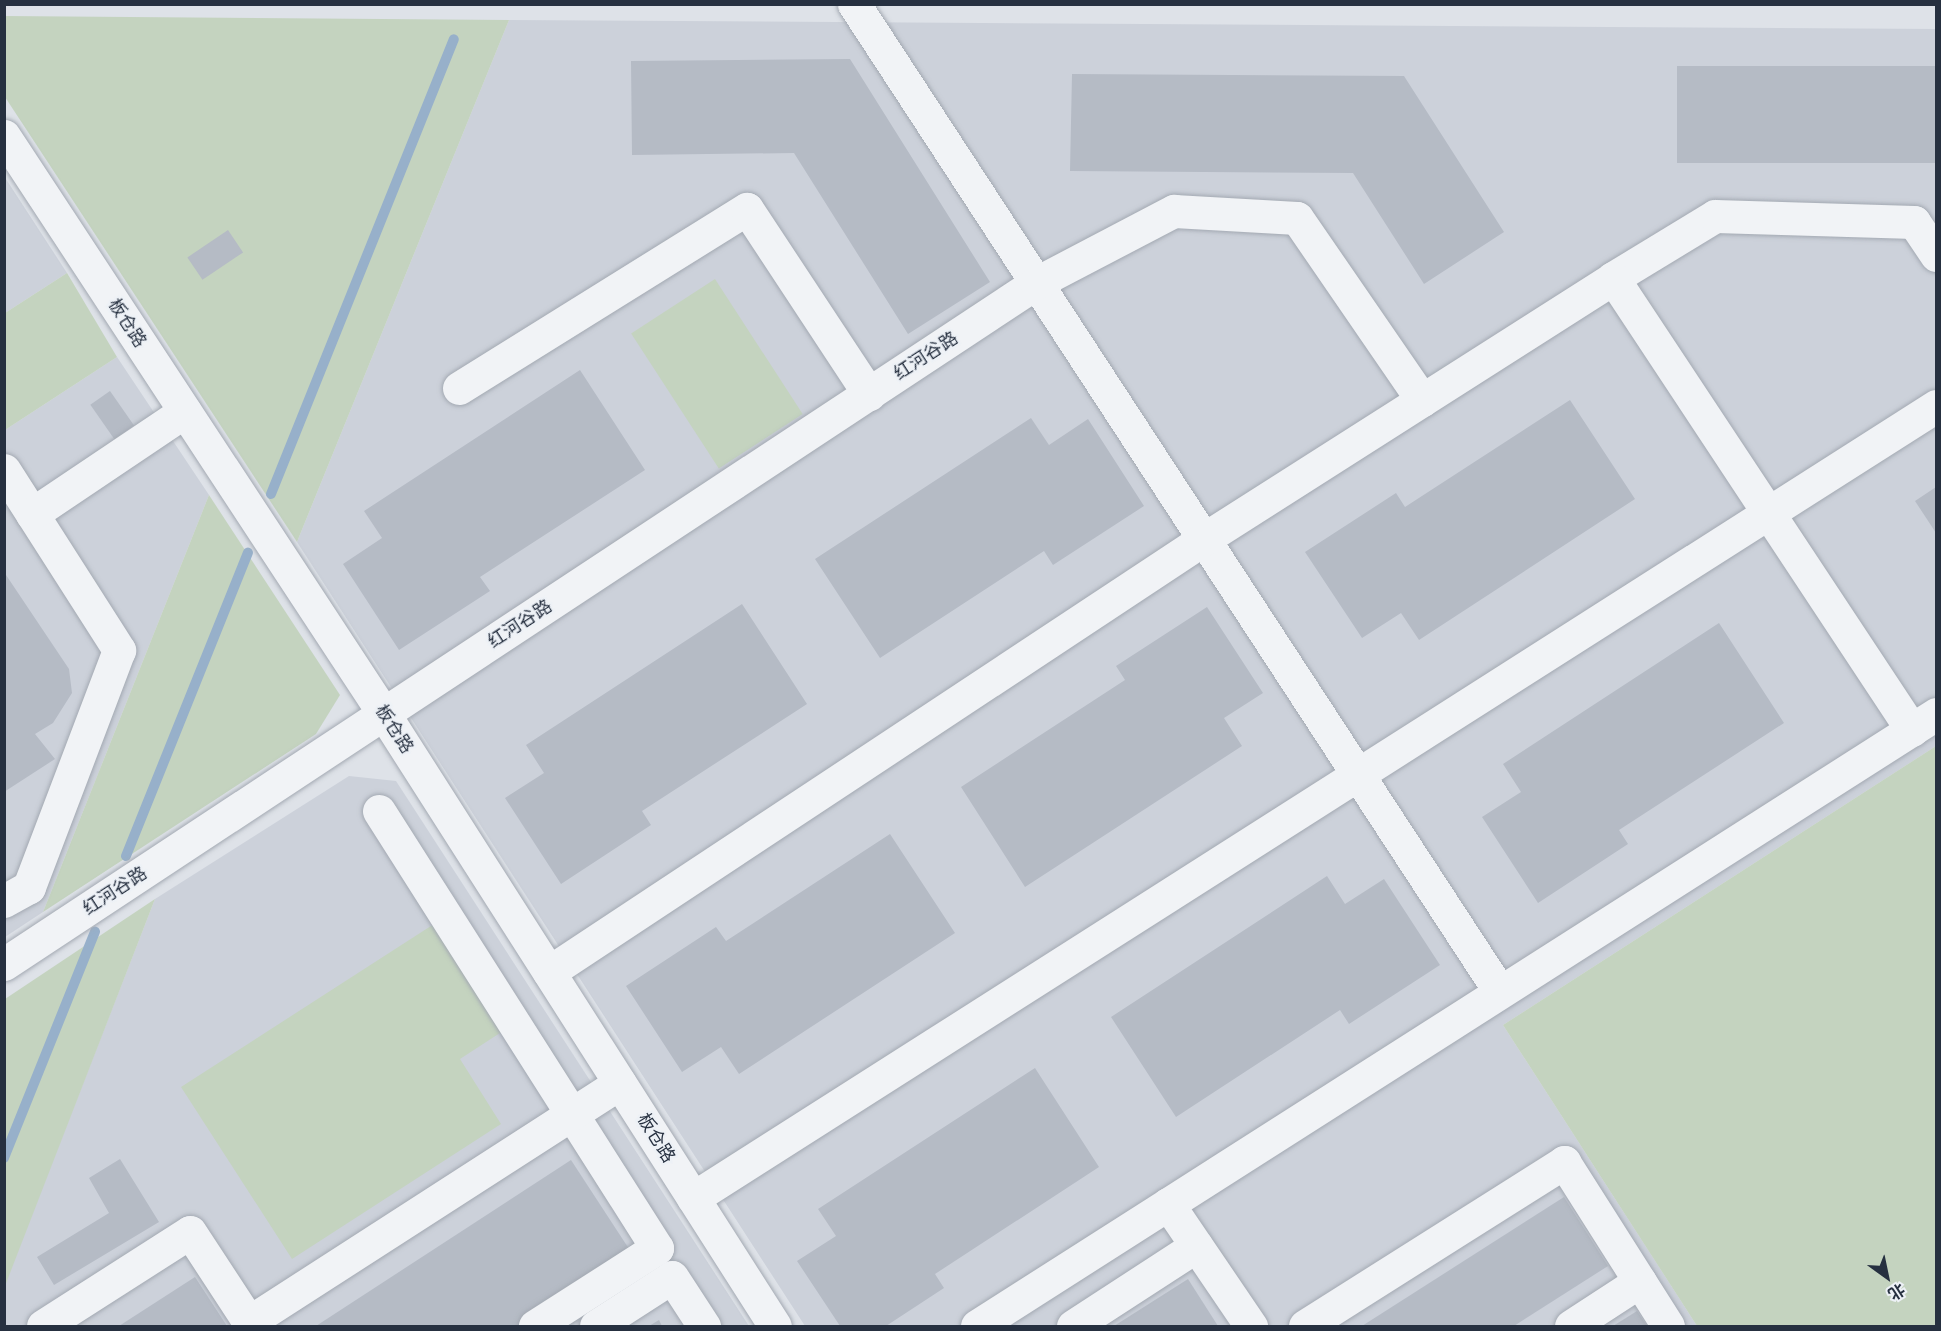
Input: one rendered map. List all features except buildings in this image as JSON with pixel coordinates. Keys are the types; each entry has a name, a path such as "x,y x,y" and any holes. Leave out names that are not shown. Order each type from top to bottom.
{"lane":[{"path":"854,4 1500,992"},
{"name":"板仓路","path":"4,136 384,714 776,1326"},
{"path":"459,388 747,209 868,394"},
{"name":"红河谷路","path":"4,964 1036,283 1173,211 1297,218 1422,400"},
{"path":"549,972 1204,539 1613,278 1715,216 1914,222 1936,255"},
{"path":"978,1326 1924,722 1769,512 1613,278"},
{"path":"693,1198 1936,406"},
{"path":"32,514 185,411"},
{"path":"4,470 119,650 29,887 4,901"},
{"path":"379,810 657,1248 535,1326"},
{"path":"43,1326 190,1232 250,1324 620,1083"},
{"path":"1305,1326 1564,1162 1668,1326"},
{"path":"1168,1204 1251,1326"},
{"path":"1073,1326 1196,1246"},
{"path":"596,1326 672,1277 704,1326"},
{"path":"1571,1326 1640,1281"}],"shaded area":[{"path":"509,20 1936,29 1936,746 1503,1025 1697,1326 805,1326 297,542"},
{"path":"4,176 67,273 5,313 4,313"},
{"path":"117,357 209,495 43,912 5,937 5,430"},
{"path":"349,776 396,781 749,1326 5,1326 4,1286 155,899"}],"green space":[{"path":"4,16 509,20 297,542 5,97"},
{"path":"67,273 117,357 5,430 5,313"},
{"path":"715,279 803,414 719,468 631,333"},
{"path":"209,495 340,695 316,734 43,912"},
{"path":"1936,746 1936,1326 1697,1326 1503,1025"},
{"path":"155,899 5,1286 5,999"},
{"path":"434,924 503,1031 460,1059 501,1124 292,1259 181,1087"}],"waterway":[{"path":"271,494 454,39"},
{"path":"126,856 248,553"},
{"path":"4,1158 95,932"}]}
